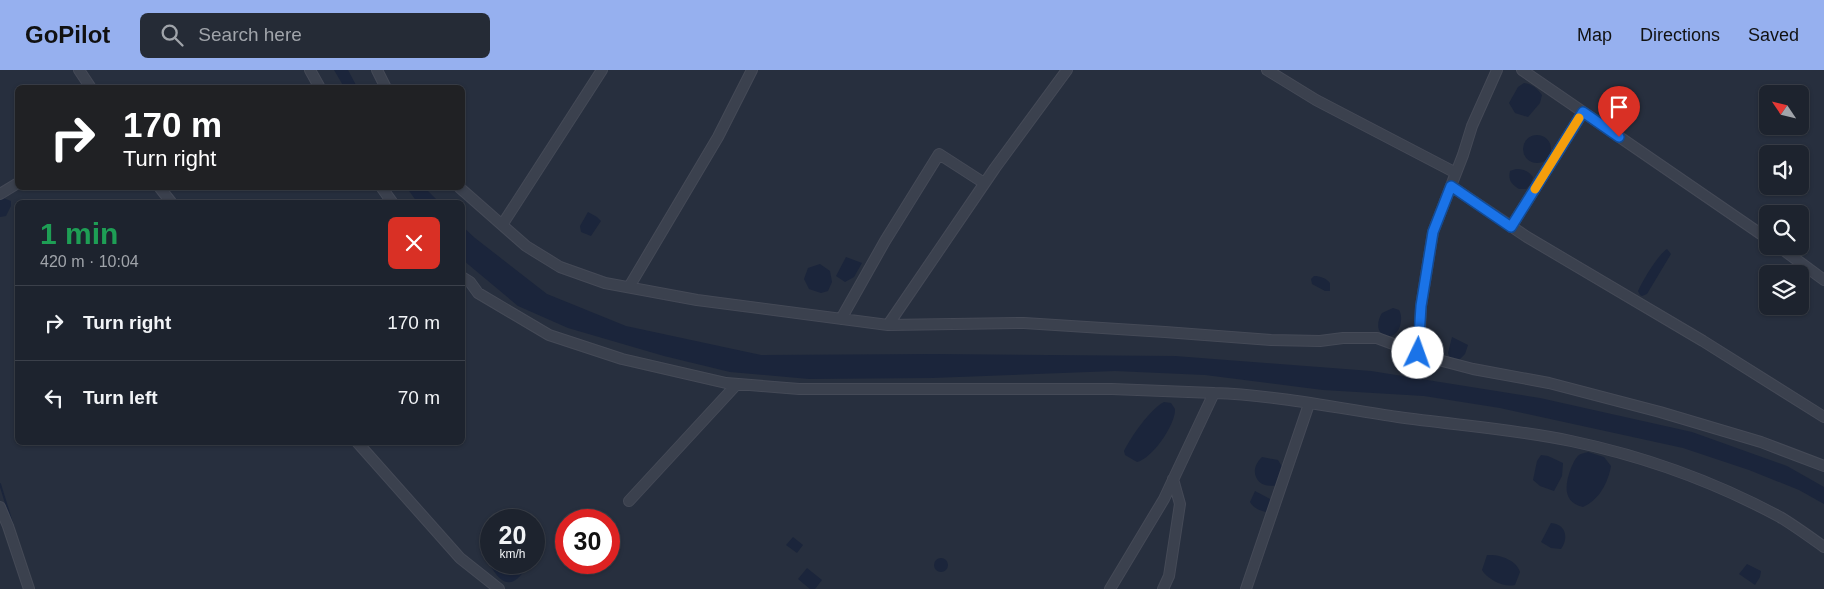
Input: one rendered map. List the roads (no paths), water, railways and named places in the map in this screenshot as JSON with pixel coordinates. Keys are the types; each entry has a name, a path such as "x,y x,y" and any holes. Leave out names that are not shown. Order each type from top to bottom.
{"street":[{"path":"79,70 89,85"},
{"path":"310,70 318,85"},
{"path":"377,70 384,85"},
{"path":"502,225 602,70"},
{"path":"629,287 718,137 752,70"},
{"path":"888,325 984,183 1067,70"},
{"path":"1267,70 1316,100 1456,173"},
{"path":"1418,353 1421,306 1433,232 1472,126 1497,70"},
{"path":"1522,70 1759,233"},
{"path":"1511,227 1583,112"},
{"path":"841,318 939,154 984,183"},
{"path":"0,194 15,185"},
{"path":"1451,186 1511,227 1703,341 1824,417"},
{"path":"162,190 169,200"},
{"path":"462,190 526,246 560,267 605,283 697,300 888,325 1024,323 1272,340 1320,341 1342,338 1376,338 1418,353 1473,369 1549,383 1596,397 1660,412 1762,442 1824,466"},
{"path":"1790,255 1824,280"},
{"path":"465,279 478,292 549,334 622,359 726,383 799,389 1112,390 1230,394 1570,440 1637,457 1717,487 1773,514 1824,547"},
{"path":"629,502 737,384"},
{"path":"1110,589 1164,499 1214,393"},
{"path":"1246,589 1309,404"},
{"path":"360,445 460,558 499,589"},
{"path":"1164,589 1169,576 1180,504 1173,479"},
{"path":"0,507 29,589"}],"water":[{"path":"334,70 348,70 356,85 343,85"},
{"path":"1524,83 1534,87 1542,95 1540,103 1528,117 1515,113 1509,103 1518,87"},
{"path":"1537,135 1547,139 1551,149 1547,159 1537,163 1527,159 1523,149 1527,139"},
{"path":"1516,169 1526,171 1533,177 1531,184 1526,189 1519,189 1509,177 1510,171"},
{"path":"408,190 427,190 437,200 416,200"},
{"path":"3,198 11,201 11,206 6,216 0,217 0,199"},
{"path":"588,212 601,221 591,236 581,232 580,226"},
{"path":"465,229 547,294 626,326 761,355 1175,356 1371,371 1540,398 1692,432 1787,466 1824,487 1824,504 1799,490 1749,470 1683,448 1500,408 1424,396 1323,390 1205,375 1115,371 932,378 809,379 730,372 664,356 568,328 518,306 465,262"},
{"path":"1667,249 1671,254 1647,294 1640,295 1638,291 1647,275"},
{"path":"846,257 862,263 854,277 845,282 836,276"},
{"path":"820,264 830,271 832,282 828,291 821,293 809,289 804,279 808,268"},
{"path":"1314,276 1328,281 1330,283 1330,291 1325,291 1312,284 1311,279"},
{"path":"1393,308 1399,310 1400,326 1392,335 1384,335 1378,327 1379,320 1382,313"},
{"path":"1452,337 1468,345 1465,354 1459,360 1450,359 1448,353"},
{"path":"1164,402 1171,403 1175,409 1172,423 1162,440 1149,455 1137,462 1125,455 1124,451 1141,424"},
{"path":"1588,452 1604,457 1611,466 1608,479 1602,490 1594,500 1583,507 1571,501 1568,497 1567,486 1575,459 1579,455"},
{"path":"1541,455 1563,463 1562,476 1554,491 1540,486 1533,480 1537,461"},
{"path":"1262,457 1278,460 1284,470 1280,484 1266,485 1257,479 1255,469"},
{"path":"1255,491 1274,501 1267,512 1257,509 1250,502"},
{"path":"1551,523 1560,526 1565,532 1565,540 1561,549 1551,548 1541,542"},
{"path":"793,537 803,545 797,553 786,545"},
{"path":"1487,555 1502,557 1515,564 1520,572 1515,585 1501,584 1484,573 1482,570"},
{"path":"941,558 946,560 948,565 946,570 941,572 936,570 934,565 936,560"},
{"path":"1747,564 1761,571 1755,585 1739,574"},
{"path":"807,568 822,580 815,589 810,589 798,579"},
{"path":"496,574 522,574 512,582 503,581"}],"waterway":[{"path":"0,484 14,529"}]}
